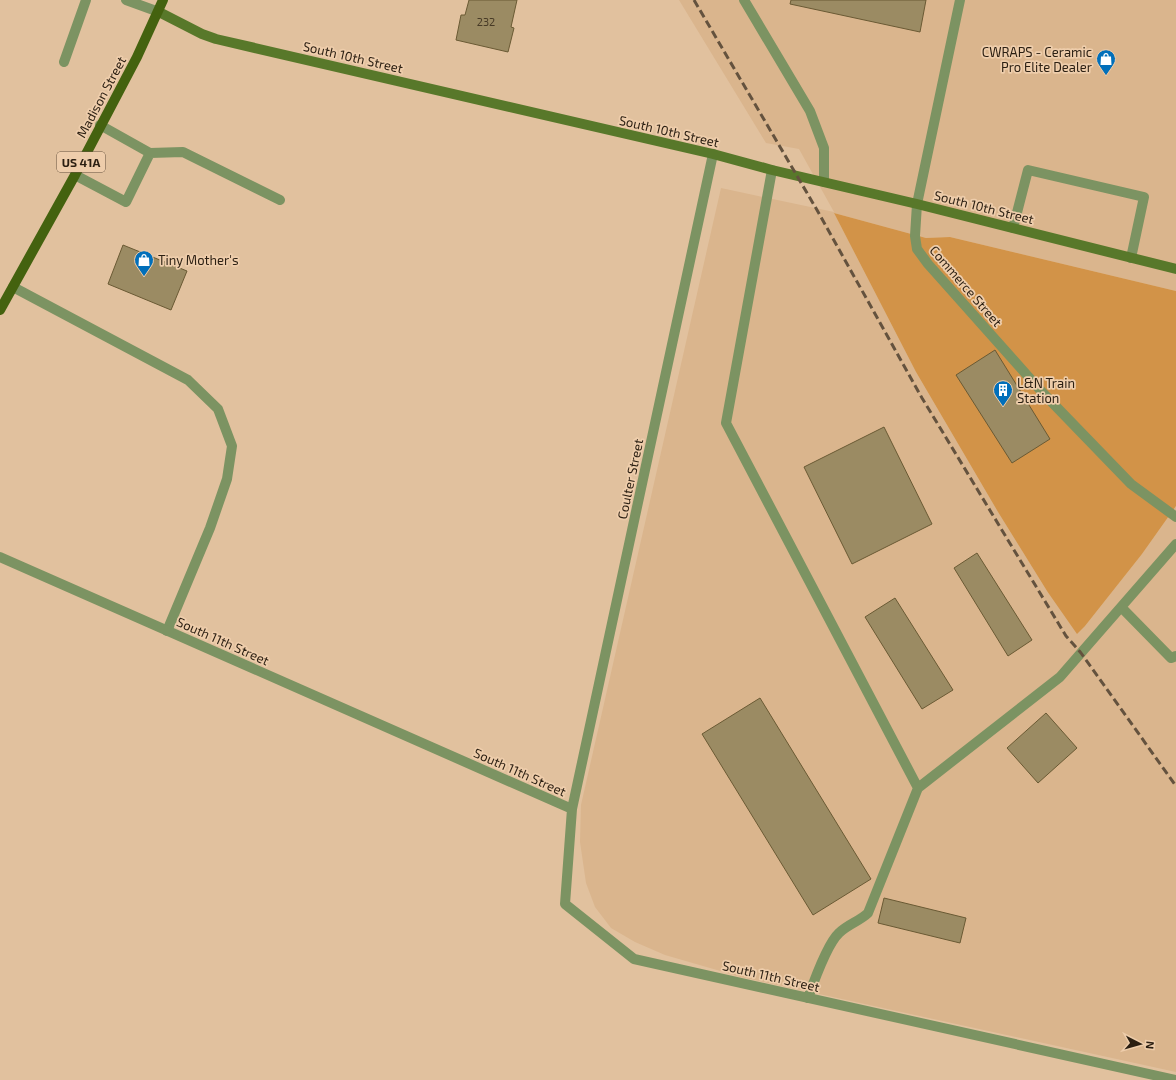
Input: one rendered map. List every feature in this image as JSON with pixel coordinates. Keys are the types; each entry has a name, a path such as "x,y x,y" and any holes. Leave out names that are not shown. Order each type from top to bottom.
{"main road":[{"name":"Madison Street","path":"0,310 75,175 137,57 159,12 163,0"},
{"name":"South 10th Street","path":"159,12 202,34 216,39 713,154 772,170 917,204 1176,269"}],"street":[{"path":"64,62 86,0"},
{"path":"126,0 159,12"},
{"path":"744,0 810,111 824,148 824,182"},
{"name":"Commerce Street","path":"960,0 917,204 914,236 917,248 928,264 1042,392 1125,479 1176,517"},
{"path":"100,125 150,153 183,152 280,200"},
{"path":"75,175 126,202 150,153"},
{"name":"Coulter Street","path":"572,809 713,154"},
{"path":"772,170 726,423 918,788"},
{"path":"1013,228 1028,170 1144,197 1131,258"},
{"path":"13,287 188,380 218,409 232,446 227,478 210,528 167,630"},
{"path":"808,998 833,940 847,926 863,918 868,913 918,788 1060,677 1176,544"},
{"name":"South 11th Street","path":"0,557 572,809 565,904 634,959 1176,1080"},
{"path":"1121,607 1171,658 1176,656"}],"shaded area":[{"path":"679,0 1176,0 1176,291 950,237 926,238 834,213 916,372 998,512 1047,591 1085,626 1142,554 1176,506 1176,1072 741,977 665,955 635,942 611,928 595,907 586,883 580,842 581,805 721,188 834,212 799,149 766,143"},
{"path":"834,213 926,238 950,237 1176,291 1176,506 1142,554 1077,634 1047,591 998,512 916,372"}],"building":[{"path":"469,0 517,0 511,27 514,28 508,52 456,40 461,15 465,15"},
{"path":"791,0 926,0 920,32 790,4"},
{"path":"123,245 187,271 171,310 108,284"},
{"name":"L&N Train Station","path":"995,350 1050,439 1012,463 956,375"},
{"path":"884,427 932,524 852,564 804,467"},
{"path":"977,553 1032,640 1008,656 954,568"},
{"path":"895,598 953,690 922,709 865,617"},
{"path":"760,698 871,879 813,915 702,734"},
{"path":"1046,713 1077,748 1038,783 1007,748"},
{"path":"884,898 966,918 960,943 878,923"}],"railway":[{"path":"694,0 817,210 922,398 1066,636 1081,653 1176,786"}],"place":[{"name":"CWRAPS - Ceramic Pro Elite Dealer","path":"1106,76"},
{"name":"Tiny Mother's","path":"144,277"},
{"name":"L&N Train Station","path":"1003,407"}]}
